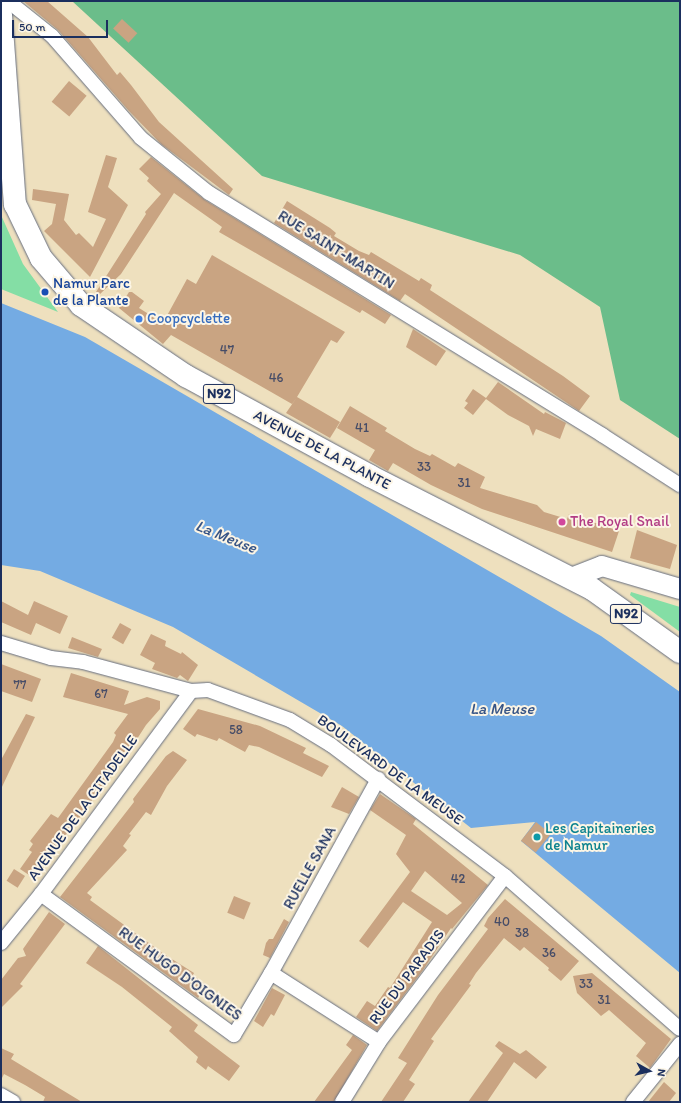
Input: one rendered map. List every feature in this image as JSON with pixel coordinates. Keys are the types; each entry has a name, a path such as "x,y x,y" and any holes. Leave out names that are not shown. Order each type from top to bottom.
{"main road":[{"name":"AVENUE DE LA PLANTE","path":"1,15 8,93 15,204 41,258 60,283 81,305 123,336 186,376 370,476 571,578"},
{"path":"571,578 602,566 680,589"},
{"path":"592,589 602,576 621,571"},
{"name":"N92","path":"571,578 592,589 680,652"}],"street":[{"name":"RUE SAINT-MARTIN","path":"8,1 52,36 141,138 209,193 602,434 680,485"},
{"path":"1,183 15,204"},
{"name":"BOULEVARD DE LA MEUSE","path":"1,642 51,658 83,662 191,691 208,690 290,720 331,745 378,779 505,876 680,1028"},
{"name":"AVENUE DE LA CITADELLE","path":"2,939 41,894 191,691"},
{"name":"RUELLE SANA","path":"271,973 378,779"},
{"name":"RUE DU PARADIS","path":"342,1102 379,1042 505,876"},
{"name":"RUE HUGO D'OIGNIES","path":"41,894 234,1035 271,973"},
{"path":"271,973 379,1042"},
{"path":"633,1102 680,1044"},
{"path":"1,1095 13,1102"}],"green space":[{"path":"72,1 680,1 680,439 620,400 600,307 520,255 262,176"},
{"path":"1,215 23,264 58,312 1,289"},
{"path":"631,592 680,607 680,632 630,595"}],"water":[{"name":"La Meuse","path":"1,303 85,337 601,636 680,692 680,973 521,841 535,822 471,828 342,726 173,627 40,571 1,565"}],"building":[{"path":"23,1 47,1 88,37 117,75 120,72 131,85 159,122 233,189 229,195 161,144 129,111 58,30"},
{"path":"122,19 137,33 128,43 113,29"},
{"path":"69,81 87,96 69,116 52,102"},
{"path":"106,155 117,158 108,187 128,205 90,277 44,231 52,224 56,204 32,200 33,189 69,194 64,220 76,235 79,233 93,247 106,219 88,212"},
{"path":"151,157 205,200 391,315 385,324 362,310 360,313 219,232 222,227 174,193 121,274 99,295 96,292 146,214 145,212 161,194 147,181 149,178 139,169"},
{"path":"287,201 330,228 336,233 334,236 359,251 369,255 371,252 419,281 421,278 432,285 430,290 563,376 590,396 579,411 405,294 400,301 274,223"},
{"path":"212,255 345,332 337,343 331,340 292,404 171,335 163,344 119,308 129,292 132,292 144,301 139,308 163,323 187,279 196,284"},
{"path":"413,329 446,351 436,366 406,347"},
{"path":"498,382 544,414 545,412 566,423 560,439 536,429 533,436 529,426 508,415 486,399 473,415 464,408 468,403 465,401 473,389 486,398"},
{"path":"297,397 340,422 330,438 286,413"},
{"path":"350,406 387,428 385,431 415,449 430,456 432,454 455,467 458,463 485,477 480,488 537,505 544,512 567,519 569,514 619,531 612,552 482,509 431,485 393,463 388,471 369,460 375,450 337,428"},
{"path":"637,530 677,545 670,569 630,558"},
{"path":"1,601 28,615 34,601 68,616 60,634 36,623 31,635 1,622"},
{"path":"120,623 131,629 123,644 112,638"},
{"path":"151,634 166,641 165,646 181,654 182,652 198,665 188,681 180,675 177,678 152,669 155,663 140,655"},
{"path":"72,637 102,649 98,657 68,648"},
{"path":"1,664 41,679 32,702 1,691"},
{"path":"71,673 129,691 124,705 147,697 160,701 160,709 146,725 128,753 125,751 115,771 101,790 99,788 88,807 32,877 20,869 32,852 29,850 33,844 30,841 51,814 58,818 113,742 116,735 114,733 128,714 63,697"},
{"path":"198,709 260,726 306,748 303,753 329,766 322,777 259,747 249,745 245,752 219,738 217,741 197,734 195,737 183,729"},
{"path":"26,714 35,717 1,789 1,760"},
{"path":"173,751 187,760 167,786 151,815 146,812 129,834 131,835 123,846 127,850 87,893 92,897 90,900 164,954 194,973 193,975 211,989 206,997 201,993 198,998 60,897 134,802 133,799 166,756"},
{"path":"342,787 359,797 349,814 331,807"},
{"path":"380,794 416,819 413,824 488,885 452,929 451,928 423,970 377,1031 356,1017 367,1001 375,1006 388,987 390,988 432,922 403,902 368,948 359,941 410,872 396,854 406,835 370,810","holes":["425,871 462,903 447,915 411,891"]},
{"name":"Les Capitaineries de Namur","path":"536,822 551,834 536,853 521,841"},
{"path":"14,869 25,876 18,888 7,881"},
{"path":"234,896 251,903 244,919 227,913"},
{"path":"505,899 579,961 561,981 548,970 549,968 524,947 520,951 504,938 476,973 469,984 471,985 431,1039 434,1041 409,1080 415,1084 403,1102 381,1102 407,1063 398,1058 438,995 488,929 484,926 488,918"},
{"path":"49,912 65,924 20,984 23,986 1,1008 1,980 18,958 26,956 23,949"},
{"path":"284,919 289,922 270,958 263,955 266,943 269,939 273,939"},
{"path":"98,946 198,1025 194,1031 240,1066 229,1081 208,1066 206,1070 196,1062 198,1057 169,1031 172,1027 122,987 86,963"},
{"path":"592,973 671,1039 650,1068 636,1056 646,1043 609,1010 601,1016 577,993 573,976"},
{"path":"272,988 285,995 274,1016 271,1014 263,1027 254,1021"},
{"path":"353,1035 367,1045 334,1102 314,1102 352,1050 346,1045"},
{"path":"499,1041 520,1054 526,1050 547,1067 536,1079 514,1062 487,1102 468,1102 503,1053 495,1046"},
{"path":"1,1048 14,1054 11,1059 82,1102 43,1102 45,1097 4,1074 1,1080"},
{"path":"664,1082 676,1093 669,1102 648,1102"}],"place":[{"name":"Namur Parc de la Plante","path":"45,292"},
{"name":"Coopcyclette","path":"139,319"},
{"name":"The Royal Snail","path":"562,522"},
{"name":"Les Capitaineries de Namur","path":"537,837"}]}
